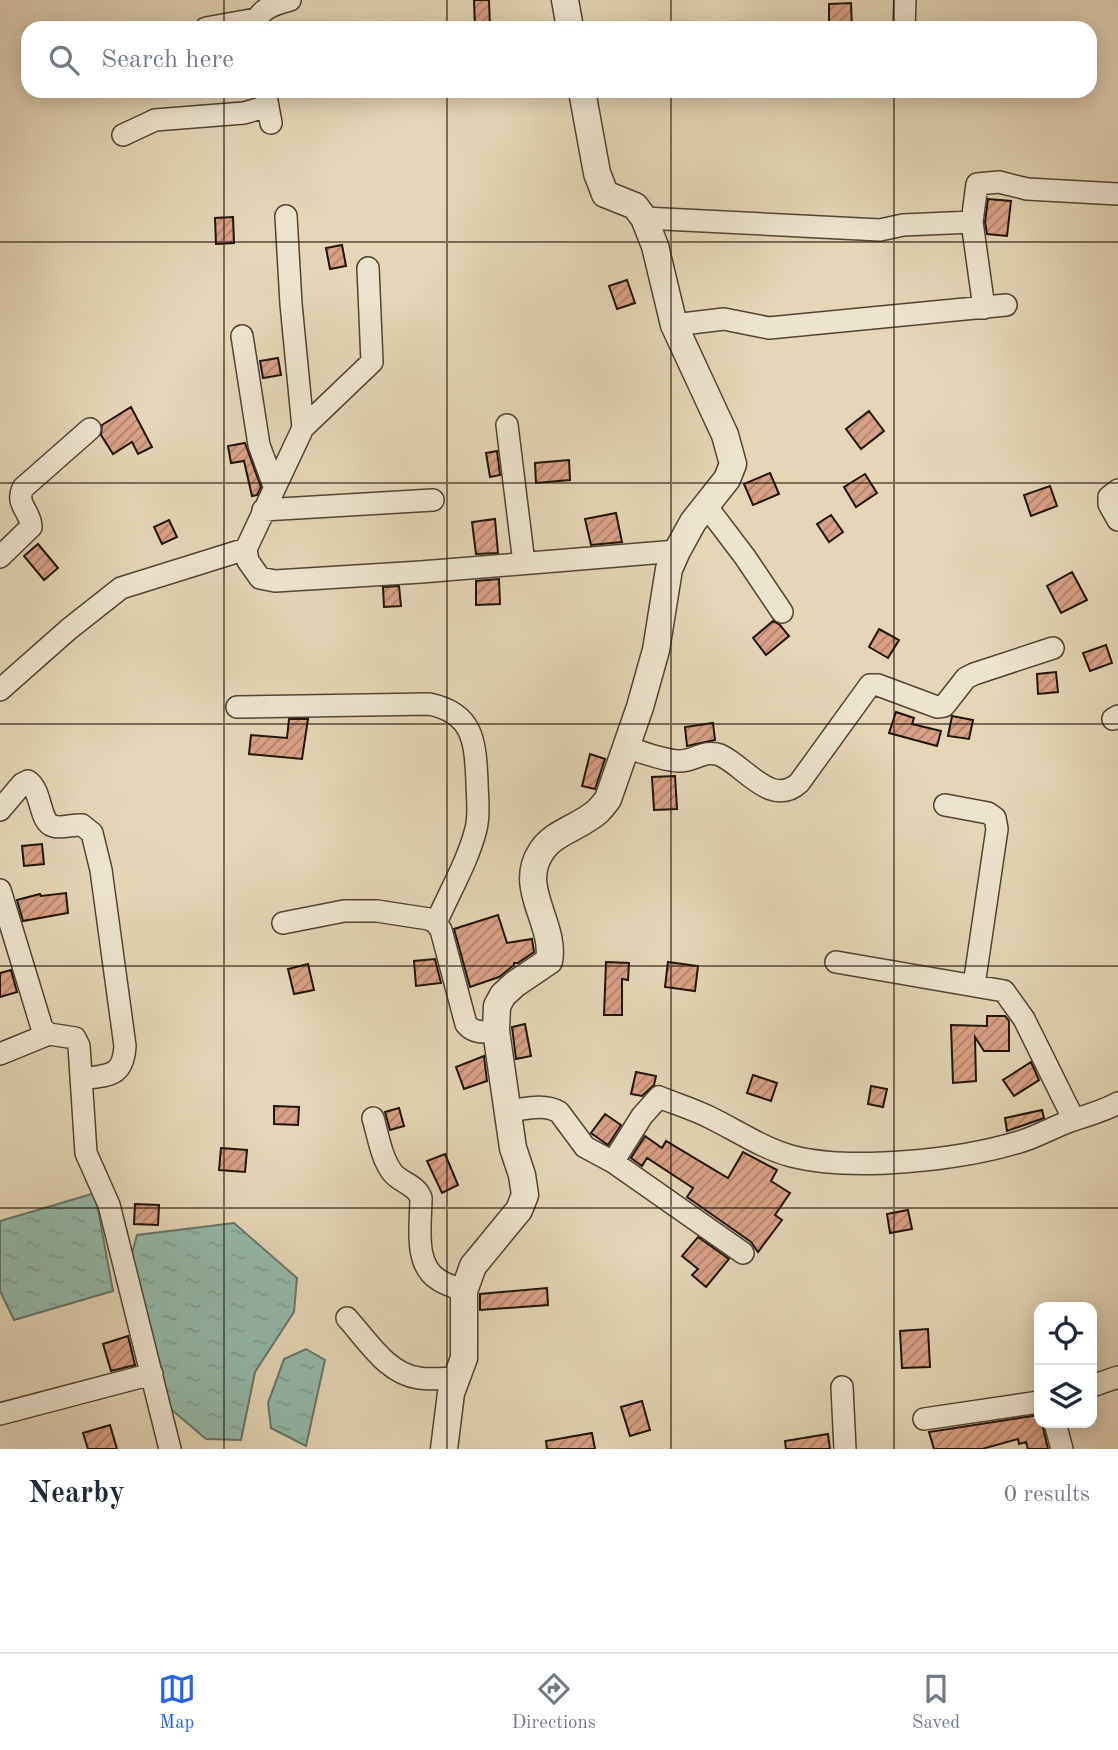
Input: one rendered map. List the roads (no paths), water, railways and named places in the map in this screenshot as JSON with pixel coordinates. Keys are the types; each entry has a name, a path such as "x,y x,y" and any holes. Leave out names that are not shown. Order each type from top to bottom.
{"street":[{"path":"257,21 264,9 290,0"},
{"path":"565,0 569,21"},
{"path":"904,21 905,0"},
{"path":"444,1449 451,1393 464,1358 464,1291 473,1266 519,1210 525,1195 513,1148 496,1031 498,1006 503,995 549,961 552,948 534,892 533,872 539,854 548,843 598,811 608,799 656,650 669,569 693,522 727,479 733,464 725,435 674,326 655,246 644,218 635,206 605,194 597,173 583,98"},
{"path":"123,135 155,120 244,113 268,107"},
{"path":"984,308 972,222 977,184 999,182 1027,189 1118,194"},
{"path":"286,216 290,304 303,428"},
{"path":"644,218 880,230 902,225 972,222"},
{"path":"368,268 372,362 303,428 246,549 248,561 260,578 275,581 677,551"},
{"path":"674,326 724,319 769,328 1006,305"},
{"path":"242,336 259,445 274,486"},
{"path":"507,425 524,563"},
{"path":"0,557 31,527 31,521 20,503 19,496 23,488 90,429"},
{"path":"1118,490 1109,497 1109,504 1118,520"},
{"path":"263,510 433,500"},
{"path":"707,507 746,557 782,612"},
{"path":"0,690 69,629 121,588 246,549"},
{"path":"626,747 680,761 712,753 722,756 767,788 783,792 791,790 799,783 870,685 877,685 929,704 944,706 966,678 1053,648"},
{"path":"237,707 429,704 440,707 465,722 475,747 478,817 472,839 436,923"},
{"path":"0,810 22,784 28,781 34,785 47,822 54,827 82,824 92,834 106,898 125,1046 124,1063 118,1070 108,1075 81,1079"},
{"path":"945,805 988,813 995,818 997,829 974,985"},
{"path":"0,890 42,1028 49,1034"},
{"path":"284,923 344,911 429,919 436,923 444,941 466,1024 471,1030 496,1031"},
{"path":"836,962 1004,991 1024,1019 1074,1120"},
{"path":"0,1054 49,1034 75,1038 79,1046 86,1153 109,1205 170,1449"},
{"path":"613,1162 642,1116 659,1097 706,1115 775,1151 794,1157 891,1163 960,1155 1023,1141 1074,1120 1100,1113 1118,1103"},
{"path":"508,1111 537,1107 559,1112 585,1147 613,1162 743,1253"},
{"path":"373,1118 393,1174 419,1191 424,1265 439,1281 464,1291"},
{"path":"347,1318 384,1360 398,1371 421,1379 458,1378"},
{"path":"0,1415 152,1374"},
{"path":"1097,1384 1118,1377"},
{"path":"842,1387 845,1449"},
{"path":"924,1419 1034,1403"},
{"path":"1056,1428 1062,1449"}],"water":[{"path":"95,1193 113,1291 14,1320 0,1291 0,1221"},
{"path":"234,1223 297,1278 294,1312 255,1372 241,1440 206,1439 159,1399 129,1264 137,1235"},
{"path":"306,1349 325,1360 306,1446 271,1428 268,1403 284,1359"}]}
